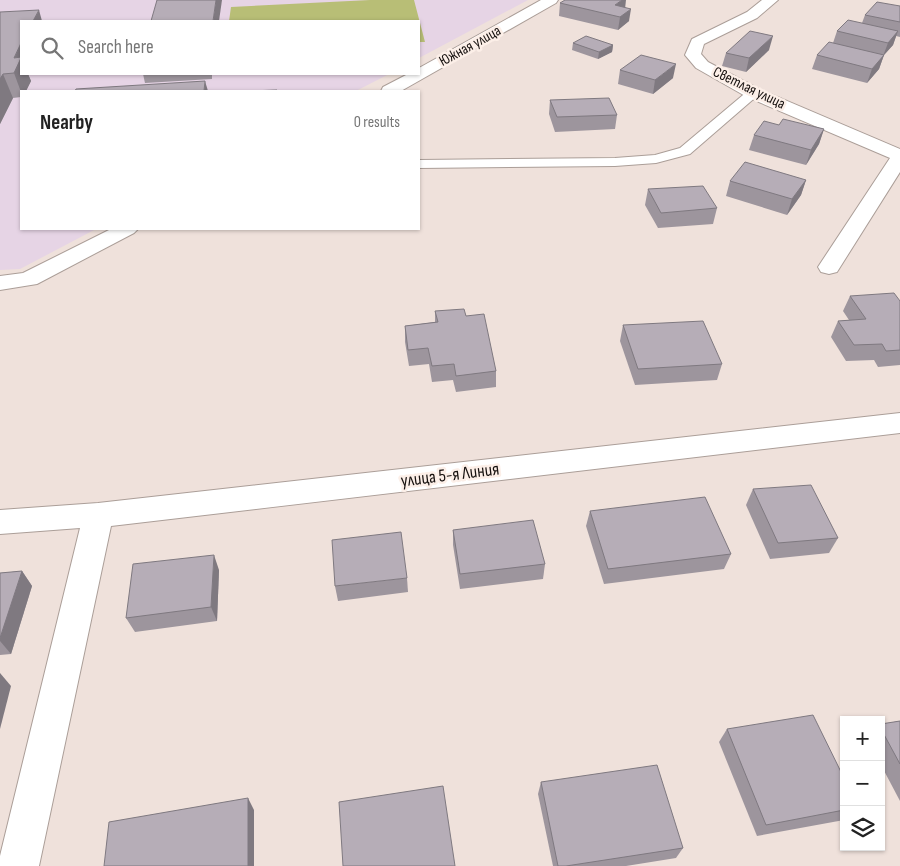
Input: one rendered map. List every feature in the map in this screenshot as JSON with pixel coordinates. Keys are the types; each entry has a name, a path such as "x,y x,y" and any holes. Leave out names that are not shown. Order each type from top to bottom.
{"street":[{"name":"Южная улица","path":"420,74 551,0"},
{"name":"Светлая улица","path":"771,0 752,15 697,42 694,55 702,65 753,93 900,156"},
{"name":"Южная улица","path":"391,90 417,75"},
{"path":"829,267 900,156"},
{"path":"0,284 29,279 125,230"},
{"name":"улица 5-я Линия","path":"0,522 98,515 900,422"},
{"path":"18,866 98,515"}],"lane":[{"path":"420,164 615,162 656,159 685,151 753,93"}],"shaded area":[{"path":"0,0 528,0 420,57 420,20 20,20 20,75 387,75 358,90 20,90 20,230 94,230 20,269 0,270"}],"green space":[{"path":"370,0 414,0 419,20 229,20 231,7"},
{"path":"420,23 425,42 420,42"}],"building":[{"path":"157,0 216,0 213,20 151,20"},
{"path":"565,0 622,0 615,5 631,9 620,17 560,3"},
{"path":"877,2 900,6 900,22 865,15"},
{"path":"39,10 34,20 20,20 20,45 14,58 20,57 20,60 14,73 3,74 0,79 0,12"},
{"path":"848,20 898,31 888,43 837,31"},
{"path":"750,31 773,36 749,58 726,53"},
{"path":"586,36 613,45 599,52 573,43"},
{"path":"829,42 884,55 872,69 817,55"},
{"path":"641,55 676,64 655,80 620,70"},
{"path":"205,81 204,90 76,89"},
{"path":"609,98 617,115 557,117 550,100"},
{"path":"783,119 824,129 811,150 754,135 764,121 779,125"},
{"path":"745,162 806,180 792,199 730,181"},
{"path":"703,186 717,208 661,213 648,189"},
{"path":"894,293 900,301 900,350 886,351 882,344 854,345 838,321 866,319 850,296"},
{"path":"464,309 466,316 484,314 496,371 456,376 454,364 432,366 428,348 408,350 405,326 438,322 435,311"},
{"path":"703,321 722,364 638,369 623,325"},
{"path":"811,485 838,538 778,543 753,489"},
{"path":"705,497 731,554 608,569 590,511"},
{"path":"533,520 545,564 460,574 453,530"},
{"path":"401,532 407,578 335,586 332,540"},
{"path":"214,555 211,607 126,618 133,564"},
{"path":"22,571 0,638 0,573"},
{"path":"813,715 840,770 840,811 766,825 727,729"},
{"path":"900,721 900,764 885,736 885,723"},
{"path":"657,765 683,848 558,866 541,782"},
{"path":"443,786 455,866 343,866 339,802"},
{"path":"248,798 248,866 104,866 109,822"}]}
